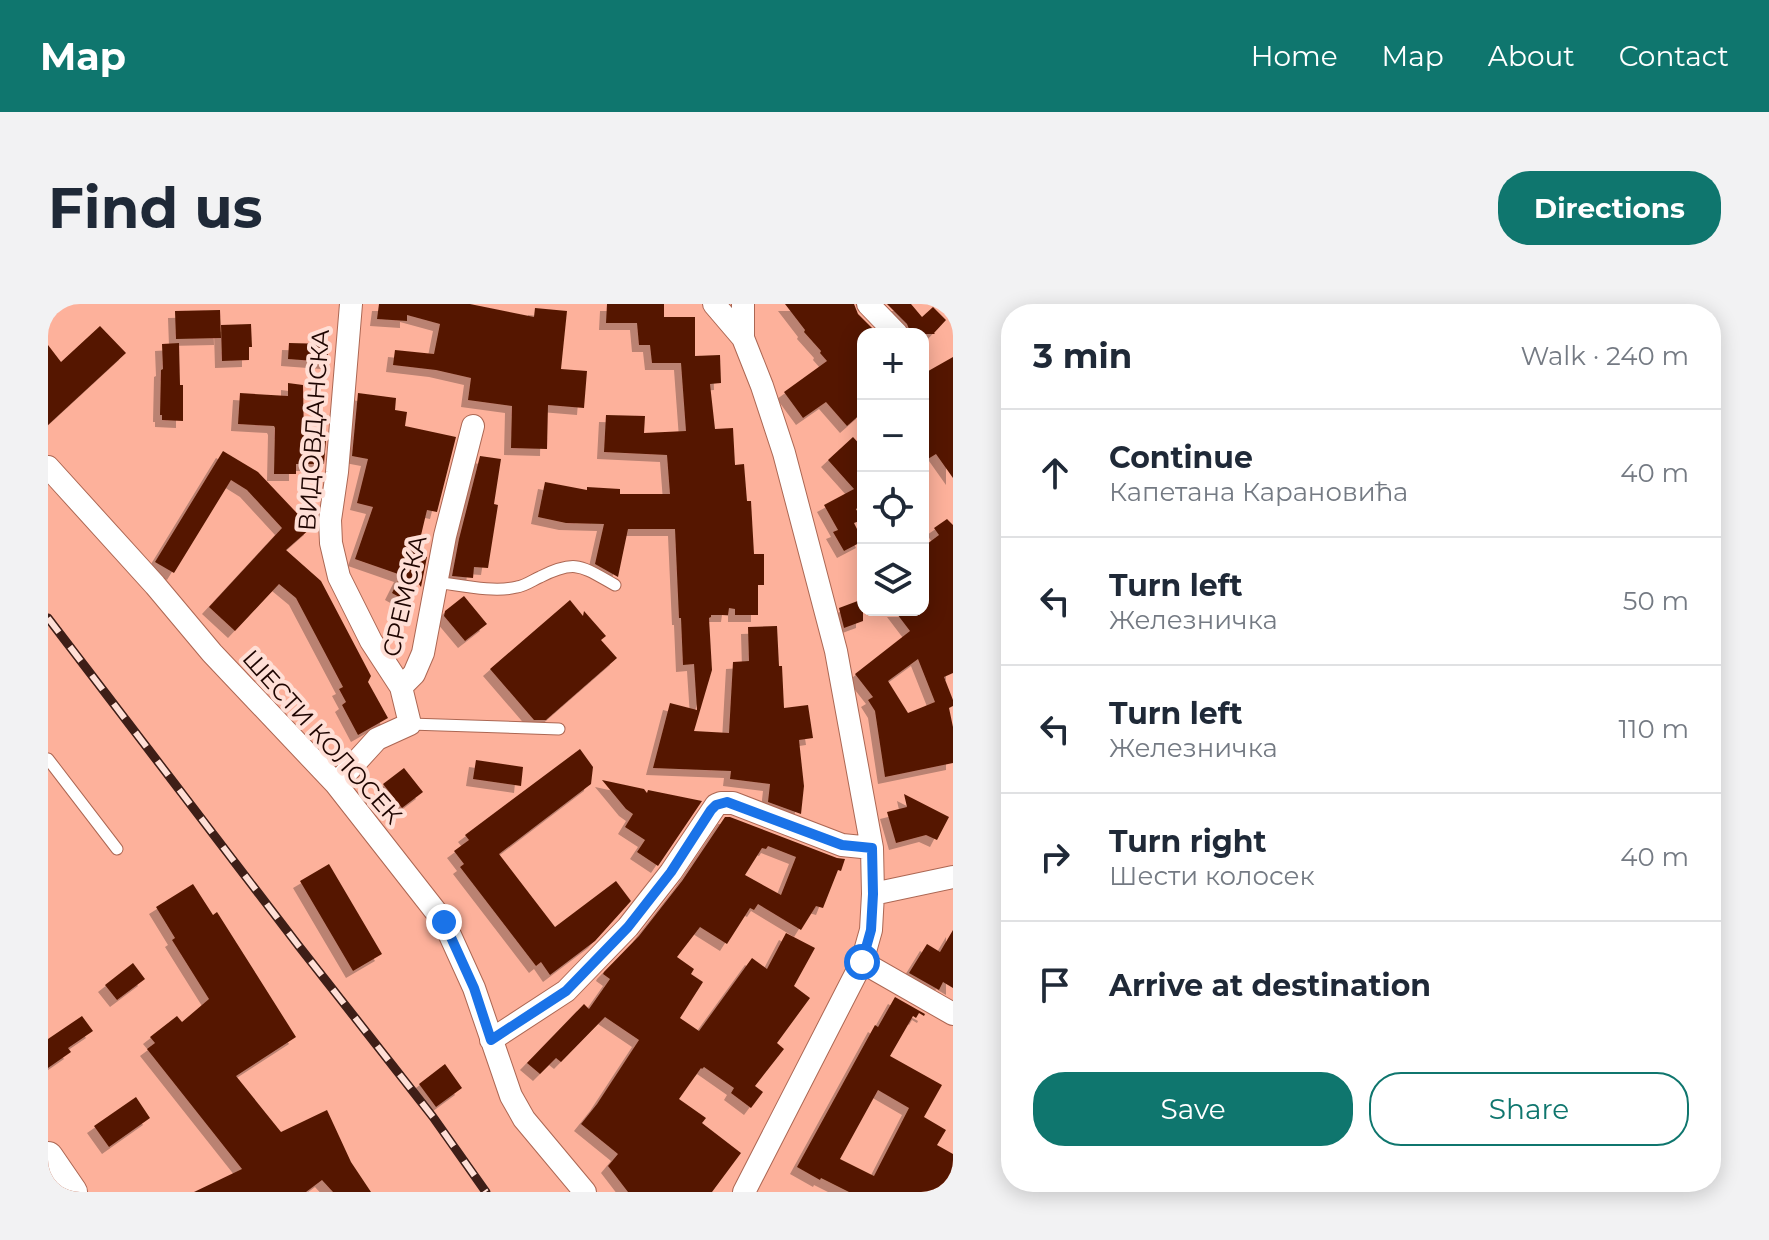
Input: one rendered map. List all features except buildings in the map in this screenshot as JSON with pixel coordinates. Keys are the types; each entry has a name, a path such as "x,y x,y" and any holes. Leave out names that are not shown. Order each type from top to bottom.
{"main road":[{"path":"48,1157 72,1192"}],"street":[{"name":"ВИДОВДАНСКА","path":"351,304 330,520 331,543 339,577 371,641 401,687"},
{"path":"714,304 743,338 784,453 836,651 872,848 871,930 862,962 755,1189"},
{"path":"743,304 743,338"},
{"path":"868,304 891,328"},
{"name":"СРЕМСКА","path":"410,724 401,687 414,674 423,653 453,500 473,426"},
{"name":"ШЕСТИ КОЛОСЕК","path":"48,467 212,653 336,784 444,922 474,988 511,1096 524,1119 585,1192"},
{"path":"336,784 377,739 410,724"},
{"path":"491,1040 566,991 628,927 671,872 716,805 733,803 842,845 872,848"},
{"path":"873,894 953,877"},
{"path":"862,962 953,1014"}],"lane":[{"path":"436,582 498,589 518,587 560,567 574,565 615,585"},
{"path":"410,724 559,729"},
{"path":"48,759 117,849"}],"railway":[{"path":"48,618 433,1117 486,1192"}],"route":[{"path":"444,922 474,988 491,1040 566,991 628,927 671,872 711,810 727,802 842,845 872,848 871,930 862,962"}]}
